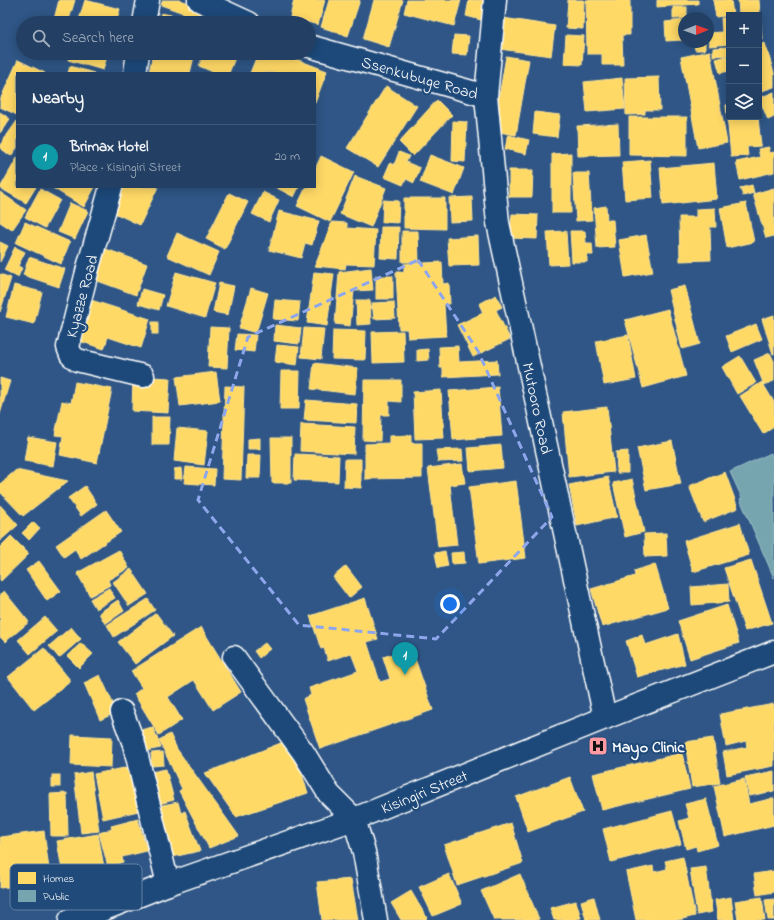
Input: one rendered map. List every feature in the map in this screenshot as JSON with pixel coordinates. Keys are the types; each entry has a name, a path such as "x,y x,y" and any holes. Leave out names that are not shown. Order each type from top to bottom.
{"street":[{"path":"145,16 148,0"},
{"path":"199,0 234,16"},
{"name":"Ssenkubuge Road","path":"316,48 486,96 495,0"},
{"path":"135,72 137,60"},
{"name":"Mutooro Road","path":"486,96 498,223 605,718"},
{"name":"Kyazze Road","path":"111,188 68,347 71,355 77,360 143,376"},
{"name":"Kisingiri Street","path":"142,896 168,884 354,819 774,652"},
{"path":"234,657 303,752 329,794 354,819 364,852 376,920"},
{"path":"122,712 134,744 168,884"},
{"name":"Kisingiri Street","path":"70,920 94,917 110,910"}],"highlighted area":[{"path":"418,260 478,351 552,517 436,639 299,625 198,500 248,337"}],"building: Homes":[{"path":"59,0 75,0 70,16 55,16"},
{"path":"85,0 120,9 118,16 80,16"},
{"path":"163,0 180,0 203,8 201,16 192,16 161,5"},
{"path":"294,0 325,0 318,25 316,24 316,16 290,16"},
{"path":"329,0 360,0 348,36 321,27"},
{"path":"374,0 403,0 389,47 363,39"},
{"path":"407,0 461,0 454,26 404,13"},
{"path":"469,0 485,0 481,20 466,16"},
{"path":"568,0 584,0 583,29 566,28"},
{"path":"586,0 630,0 630,35 622,35 623,65 602,65 602,54 587,54"},
{"path":"657,0 698,0 698,4 657,7"},
{"path":"713,0 731,0 733,12 726,12 726,16 716,17"},
{"path":"738,0 759,0 760,12 739,12"},
{"path":"673,7 687,7 687,12 678,12 678,19 673,19"},
{"path":"161,13 176,16 160,16"},
{"path":"503,18 555,26 551,56 499,49"},
{"path":"721,18 726,18 726,44 714,46 714,33 722,32"},
{"path":"678,21 678,40 666,41 665,22"},
{"path":"454,35 469,36 467,55 452,54"},
{"path":"566,35 584,36 582,65 564,64"},
{"path":"765,43 774,73 774,87 762,91 762,48 762,44"},
{"path":"726,47 726,55 713,56 714,48"},
{"path":"695,48 705,48 705,50 695,50"},
{"path":"710,51 727,143 698,148 681,57"},
{"path":"506,56 529,60 516,135 493,131"},
{"path":"726,56 726,72 720,73 716,59"},
{"path":"18,60 43,72 16,72 16,115 0,107 0,100"},
{"path":"68,60 106,60 103,70"},
{"path":"152,60 193,60 190,72 149,72"},
{"path":"201,60 234,60 229,72 213,72 199,66"},
{"path":"255,60 298,60 327,71 316,100 316,72 250,72"},
{"path":"70,66 91,72 68,72"},
{"path":"659,77 660,110 645,110 645,114 626,115 625,78"},
{"path":"622,78 625,109 587,112 584,82"},
{"path":"386,86 417,106 378,167 347,148"},
{"path":"774,92 774,117 768,120 762,105 762,97"},
{"path":"437,100 452,115 413,156 399,142"},
{"path":"0,112 10,119 0,133"},
{"path":"535,112 560,115 557,137 533,134"},
{"path":"629,117 687,117 687,156 629,155"},
{"path":"727,120 758,120 761,146 747,147 748,156 731,157"},
{"path":"453,121 467,122 465,162 452,161"},
{"path":"16,122 16,149 11,156 0,148 0,145"},
{"path":"618,124 619,155 578,156 577,126"},
{"path":"508,135 529,140 526,154 505,149"},
{"path":"769,147 770,153 774,152 774,172 740,180 736,162 760,157 758,149"},
{"path":"399,152 409,156 406,162 420,168 414,183 406,179 403,185 384,177 390,163 394,165"},
{"path":"571,153 571,213 552,213 552,154"},
{"path":"430,155 464,168 454,195 420,182"},
{"path":"321,156 354,172 330,222 297,206 306,188 316,188 316,167"},
{"path":"16,160 16,188 35,188 26,203 0,188"},
{"path":"650,160 653,198 625,200 622,162"},
{"path":"714,163 717,199 663,205 660,168"},
{"path":"509,170 533,170 532,197 509,197"},
{"path":"573,173 589,173 592,220 576,221"},
{"path":"355,176 386,188 371,227 340,214"},
{"path":"752,185 754,193 743,196 740,188"},
{"path":"53,188 94,188 84,207"},
{"path":"118,188 158,188 140,225 108,210"},
{"path":"277,188 298,188 294,197"},
{"path":"774,188 774,236 766,238 753,194"},
{"path":"40,189 60,200 45,228 25,217"},
{"path":"0,192 26,210 12,230 0,222"},
{"path":"263,192 279,200 269,222 252,214"},
{"path":"229,193 248,202 225,249 206,239"},
{"path":"472,197 473,221 450,222 449,198"},
{"path":"404,198 445,198 445,229 404,228"},
{"path":"383,200 399,201 398,223 382,222"},
{"path":"70,203 88,211 75,239 58,232"},
{"path":"746,203 754,242 727,248 720,208"},
{"path":"606,206 607,220 613,220 615,247 597,248 594,208"},
{"path":"715,208 716,227 710,227 711,260 680,261 679,217 696,217 696,209"},
{"path":"279,211 319,221 312,245 305,243 301,258 269,250"},
{"path":"512,214 538,215 537,239 510,238"},
{"path":"25,222 70,242 61,264 16,243"},
{"path":"332,222 347,223 347,228 376,230 374,265 346,264 345,269 315,266"},
{"path":"381,227 399,227 398,259 380,258"},
{"path":"402,231 418,231 419,262 402,262"},
{"path":"566,231 568,264 549,265 547,232"},
{"path":"570,231 585,231 586,243 592,243 593,255 587,255 587,262 572,262"},
{"path":"177,233 219,252 209,275 167,256"},
{"path":"646,235 653,272 625,277 619,240"},
{"path":"478,236 479,265 449,266 447,238"},
{"path":"0,242 8,246 0,262"},
{"path":"15,247 25,252 18,266 22,268 18,277 4,270"},
{"path":"106,249 147,264 136,295 95,280"},
{"path":"29,257 65,269 59,287 23,275"},
{"path":"442,262 443,284 449,283 450,304 444,304 446,336 408,338 407,329 399,329 396,272 404,272 404,264"},
{"path":"371,268 373,290 354,291 350,326 335,324 339,272"},
{"path":"176,272 215,283 205,318 166,306"},
{"path":"314,272 334,274 327,326 307,323"},
{"path":"0,274 11,278 0,312"},
{"path":"376,276 393,276 393,299 376,299"},
{"path":"219,283 234,286 228,315 213,312"},
{"path":"14,285 42,292 34,324 6,317"},
{"path":"685,286 700,344 682,349 668,290"},
{"path":"251,288 268,293 256,333 239,328"},
{"path":"142,289 163,295 159,310 138,304"},
{"path":"496,295 502,307 496,310 510,339 473,357 457,325 483,313 479,304"},
{"path":"91,300 150,319 141,348 108,337 104,349 79,341"},
{"path":"275,300 300,302 298,321 273,319"},
{"path":"356,300 370,300 371,324 357,325"},
{"path":"394,302 395,318 374,319 372,303"},
{"path":"668,309 686,376 643,388 625,320"},
{"path":"774,315 774,354 773,354 762,319"},
{"path":"152,322 158,322 158,334 152,334"},
{"path":"756,324 762,339 732,352 726,336"},
{"path":"275,325 301,328 299,344 274,341"},
{"path":"210,327 229,328 227,368 208,367"},
{"path":"304,328 324,329 321,359 301,357"},
{"path":"333,330 366,331 365,360 332,359"},
{"path":"403,331 404,362 373,363 372,332"},
{"path":"237,334 256,335 254,352 235,350"},
{"path":"628,335 636,379 604,385 596,341"},
{"path":"277,345 299,347 297,365 275,362"},
{"path":"458,346 459,362 497,360 498,374 443,377 443,368 440,368 439,347"},
{"path":"428,349 429,360 417,361 417,350"},
{"path":"770,353 774,361 774,381 764,385 754,360"},
{"path":"740,356 756,383 737,394 722,367"},
{"path":"314,363 358,368 355,394 311,389"},
{"path":"281,371 300,371 299,409 280,409"},
{"path":"216,372 220,401 180,406 176,377"},
{"path":"133,376 170,378 168,413 132,411"},
{"path":"0,378 10,381 0,414"},
{"path":"364,380 401,380 401,402 389,401 389,415 381,415 380,441 363,440"},
{"path":"75,382 112,389 97,463 60,455 63,436 55,435 62,401 71,403"},
{"path":"762,382 774,402 774,427 763,434 740,396"},
{"path":"225,386 244,387 241,480 222,479"},
{"path":"498,387 502,436 453,440 449,391"},
{"path":"441,390 444,438 415,439 413,392"},
{"path":"306,400 357,404 356,423 304,420"},
{"path":"607,407 614,472 569,477 563,412"},
{"path":"152,417 170,417 169,445 152,445"},
{"path":"301,424 355,427 354,454 300,451"},
{"path":"177,428 208,431 204,465 174,461"},
{"path":"411,435 411,443 422,443 422,478 365,479 365,444 389,443 389,436"},
{"path":"28,437 57,442 53,466 24,461"},
{"path":"260,438 260,449 248,449 248,439"},
{"path":"271,438 291,438 291,483 272,483"},
{"path":"672,441 681,484 646,490 637,448"},
{"path":"501,445 503,468 470,471 468,448"},
{"path":"462,449 463,461 438,462 436,450"},
{"path":"628,451 628,473 617,473 616,452"},
{"path":"295,454 339,456 338,482 294,480"},
{"path":"247,455 261,455 260,478 246,478"},
{"path":"345,459 361,459 361,488 344,487"},
{"path":"462,464 465,483 450,485 457,545 438,547 428,468"},
{"path":"186,467 215,469 214,485 184,483"},
{"path":"181,468 182,479 174,479 174,469"},
{"path":"16,470 68,481 23,516 0,492 0,484"},
{"path":"725,472 738,508 703,522 689,486"},
{"path":"608,477 617,517 577,526 569,485"},
{"path":"632,479 644,532 625,537 613,483"},
{"path":"516,481 526,558 479,564 469,487"},
{"path":"85,486 97,504 81,516 68,498"},
{"path":"0,505 18,525 0,541"},
{"path":"106,510 121,532 81,559 75,549 64,557 56,545"},
{"path":"33,522 40,528 29,540 22,533"},
{"path":"740,523 749,555 693,572 684,541"},
{"path":"666,533 667,556 645,557 644,534"},
{"path":"11,536 29,554 1,581 0,547"},
{"path":"119,550 129,568 108,580 110,585 90,596 77,573"},
{"path":"445,551 448,566 438,568 435,553"},
{"path":"464,552 465,563 452,564 451,553"},
{"path":"751,560 772,623 745,631 724,568"},
{"path":"39,561 61,591 47,601 26,570"},
{"path":"655,564 668,608 602,627 591,589 635,576 634,571"},
{"path":"346,566 362,587 349,598 333,577"},
{"path":"131,569 148,594 129,606 113,582"},
{"path":"728,584 729,602 692,605 691,587"},
{"path":"109,588 115,598 96,609 90,599"},
{"path":"4,591 29,622 5,642 0,637 0,594"},
{"path":"365,598 378,639 367,642 380,682 390,679 383,657 402,651 403,656 413,653 433,710 320,749 303,699 311,695 309,688 358,671 351,653 328,661 324,648 321,649 310,616"},
{"path":"148,599 155,610 114,637 107,625"},
{"path":"118,600 124,611 105,624 99,613"},
{"path":"727,605 739,643 690,659 678,621"},
{"path":"156,613 173,636 135,664 118,642"},
{"path":"45,617 57,631 30,654 18,640"},
{"path":"71,627 81,639 59,658 49,646"},
{"path":"201,627 241,692 213,710 194,680 168,697 182,720 159,735 134,694 142,688 131,671"},
{"path":"678,634 685,664 637,677 626,641 642,635 645,645"},
{"path":"81,643 93,654 79,668 67,656"},
{"path":"265,643 270,649 259,658 254,651"},
{"path":"44,648 71,681 34,710 8,677"},
{"path":"100,675 117,712 100,720 84,683"},
{"path":"774,704 774,766 727,775 723,752 747,747 746,741 726,746 720,714"},
{"path":"153,727 161,748 146,751 140,730"},
{"path":"170,734 177,749 239,836 209,848 179,791 182,789 159,740"},
{"path":"72,735 112,737 111,767 71,765"},
{"path":"713,738 720,783 692,787 685,742"},
{"path":"291,739 308,793 236,817 205,773"},
{"path":"163,752 164,765 152,766 151,753"},
{"path":"682,753 690,789 602,810 593,774"},
{"path":"134,766 143,810 103,819 94,774"},
{"path":"166,769 174,800 159,804 151,772"},
{"path":"774,771 774,791 749,796 745,777"},
{"path":"91,772 99,831 81,833 74,775"},
{"path":"52,775 60,775 60,787 52,787"},
{"path":"570,777 583,812 528,832 516,797"},
{"path":"744,779 749,804 774,798 774,825 725,837 714,786"},
{"path":"67,793 68,836 51,836 50,794"},
{"path":"706,799 718,845 697,851 696,846 686,849 679,821 689,818 685,804"},
{"path":"178,802 181,813 185,811 200,851 168,858 158,806"},
{"path":"672,811 681,844 611,862 603,829"},
{"path":"138,819 147,851 122,857 123,862 117,864 107,864 99,833 112,829 111,826"},
{"path":"511,823 523,863 457,885 444,845"},
{"path":"44,831 48,864 10,864 10,887 0,888 0,837"},
{"path":"98,834 103,864 61,864 57,841"},
{"path":"683,857 695,916 678,920 636,920 626,872 653,866 654,872 667,869 665,861"},
{"path":"706,867 712,912 697,915 690,869"},
{"path":"774,871 774,892 757,895 754,874"},
{"path":"449,874 462,904 433,916 419,887"},
{"path":"520,874 539,919 494,920 481,891"},
{"path":"351,879 358,920 322,920 317,882"},
{"path":"411,891 427,918 425,920 401,920 391,903"},
{"path":"594,897 600,920 586,920 581,901"},
{"path":"731,897 734,920 718,920 715,900"},
{"path":"762,897 765,920 738,920 735,901"},
{"path":"774,899 774,920 768,920 765,900"},
{"path":"576,901 581,918 572,920 554,920 550,908"}],"building: Public":[{"path":"771,453 774,460 774,578 730,472"}],"place":[{"name":"Brimax Hotel","path":"405,675"},
{"name":"Mayo Clinic","path":"598,746"}]}
